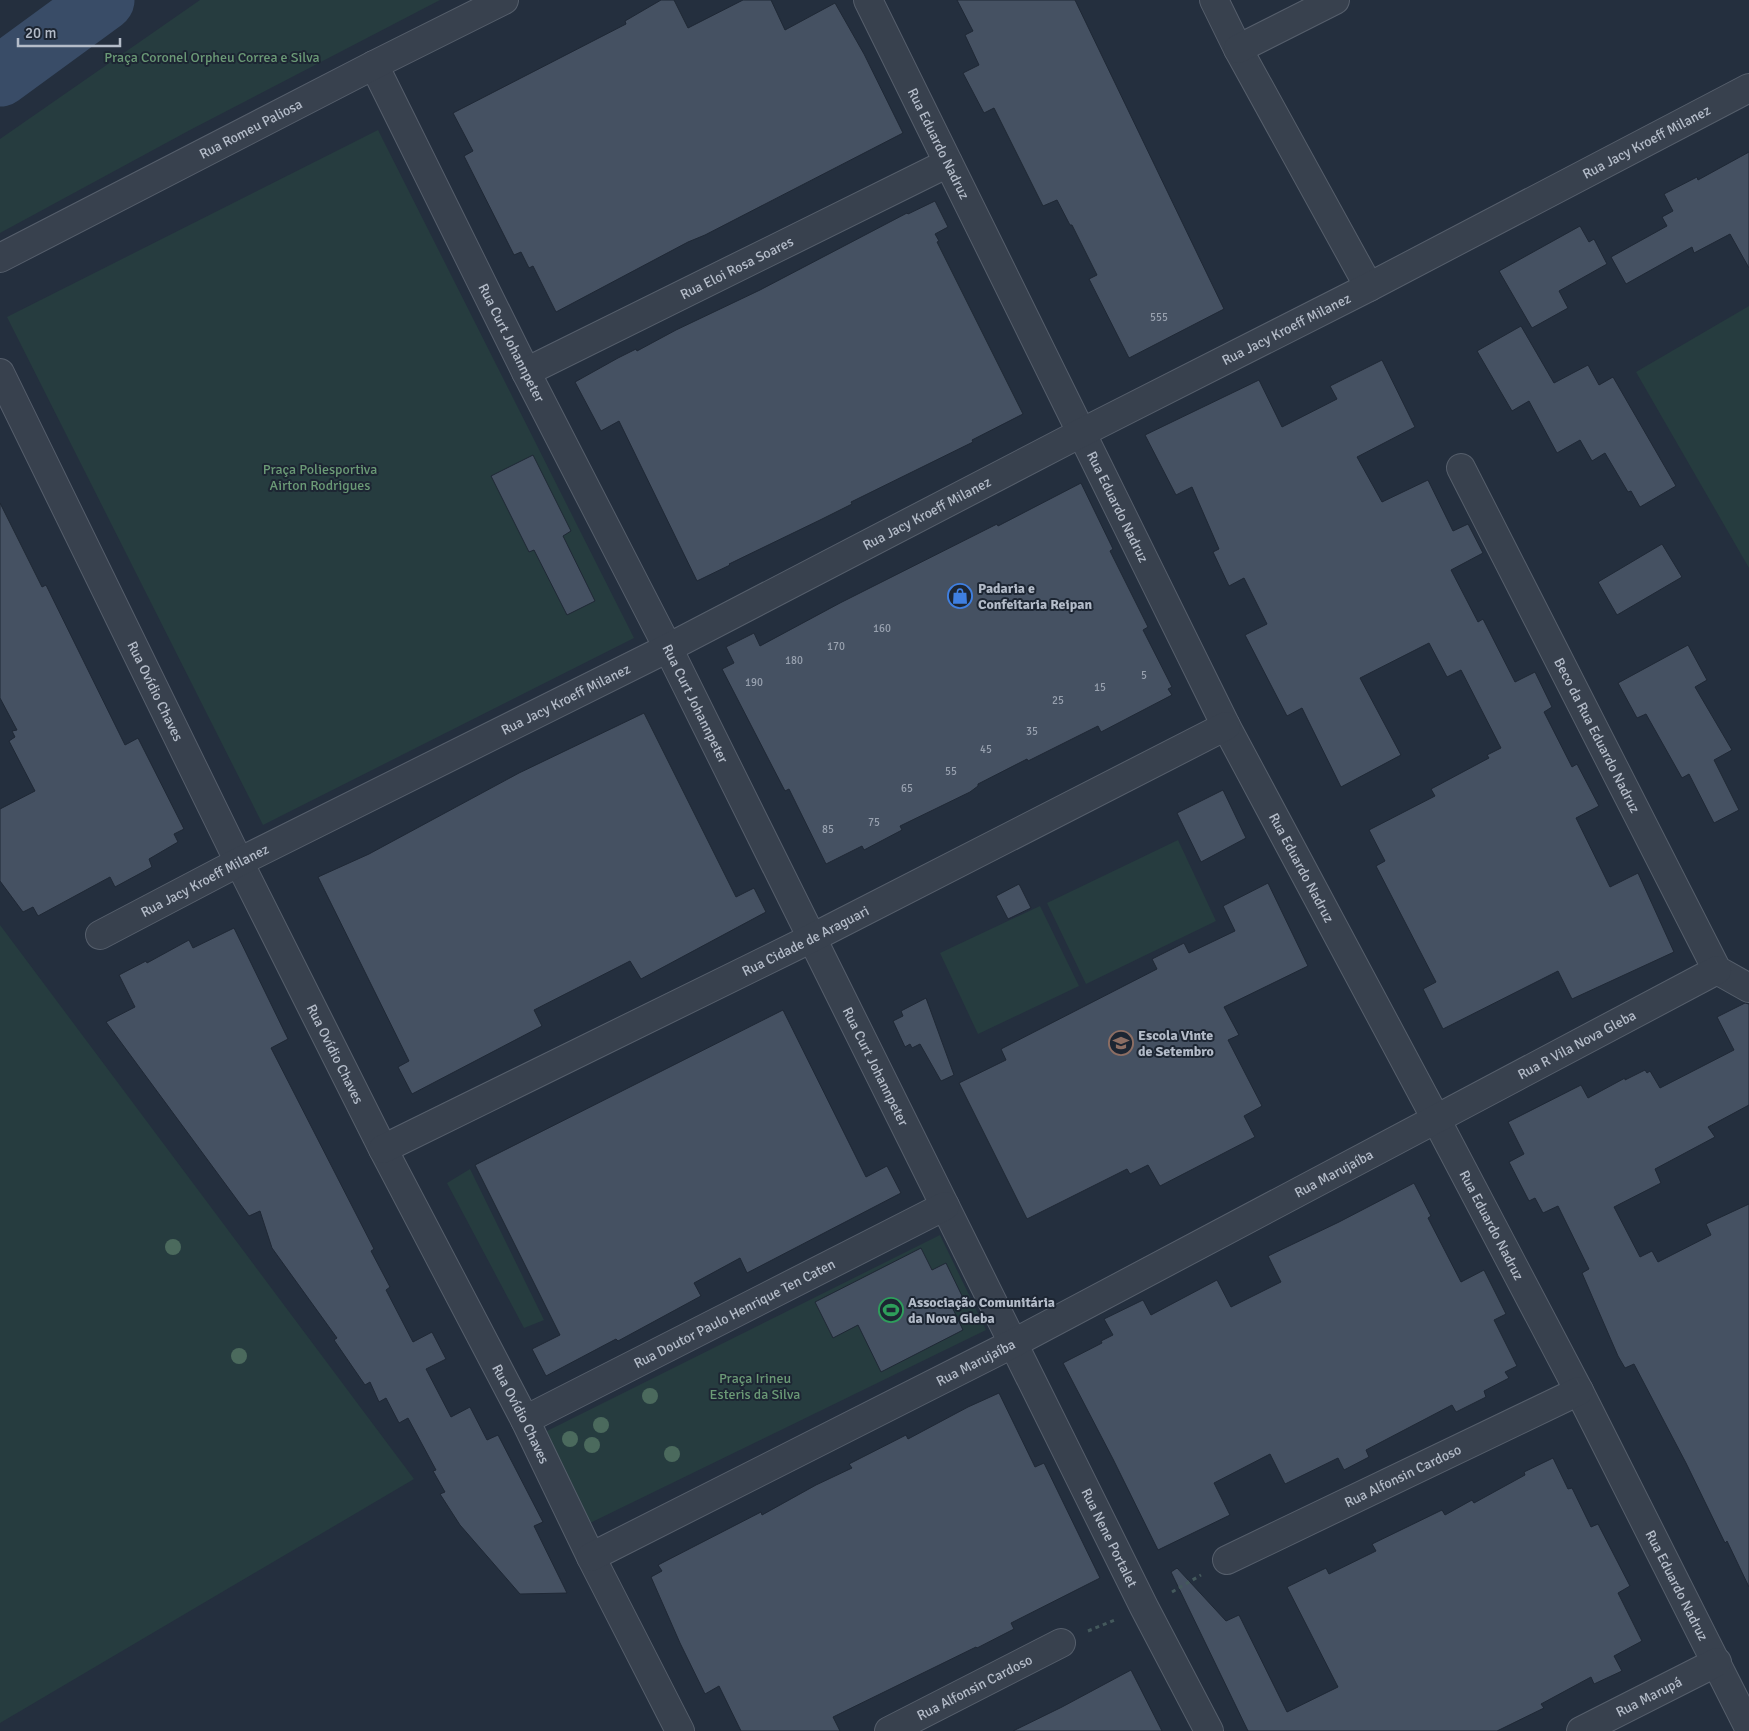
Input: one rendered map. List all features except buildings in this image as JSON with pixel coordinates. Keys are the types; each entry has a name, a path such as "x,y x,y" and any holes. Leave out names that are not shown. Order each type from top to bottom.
{"street":[{"name":"Rua Romeu Paliosa","path":"0,258 504,0"},
{"name":"Rua Eduardo Nadruz","path":"868,0 1226,726 1579,1391 1749,1728"},
{"path":"1214,0 1238,49 1370,287"},
{"path":"1238,49 1335,0"},
{"name":"Rua Curt Johannpeter","path":"374,65 526,372 668,648 1012,1344"},
{"name":"Rua Jacy Kroeff Milanez","path":"100,935 239,862 668,648 1081,433 1370,287 1749,88"},
{"name":"Rua Eloi Rosa Soares","path":"526,372 948,163"},
{"name":"Rua Ovídio Chaves","path":"0,373 239,862 383,1149 525,1420 591,1557 680,1731"},
{"name":"Beco da Rua Eduardo Nadruz","path":"1461,468 1717,970"},
{"name":"Rua Cidade de Araguari","path":"383,1149 812,938 1226,726"},
{"path":"1717,970 1749,988"},
{"name":"Rua R Vila Nova Gleba","path":"1436,1119 1717,970"},
{"name":"Rua Marujaíba","path":"591,1557 1012,1344 1436,1119"},
{"name":"Rua Doutor Paulo Henrique Ten Caten","path":"525,1420 945,1206"},
{"name":"Rua Nene Portalet","path":"1012,1344 1144,1607 1209,1731"},
{"name":"Rua Alfonsin Cardoso","path":"1228,1560 1579,1391"},
{"name":"Rua Alfonsin Cardoso","path":"889,1731 1061,1643"},
{"name":"Rua Marupá","path":"1581,1731 1717,1662"}],"green space":[{"name":"Praça Coronel Orpheu Correa e Silva","path":"200,0 440,0 190,130 0,233 0,139"},
{"name":"Praça Poliesportiva Airton Rodrigues","path":"378,130 634,638 263,825 7,317"},
{"path":"1749,306 1749,568 1636,372"},
{"path":"1178,840 1216,921 1086,984 1047,903"},
{"path":"1040,906 1079,986 978,1034 940,953"},
{"path":"0,925 414,1479 0,1723"},
{"path":"470,1169 544,1320 524,1328 447,1183"},
{"name":"Praça Irineu Esteris da Silva","path":"940,1235 986,1330 588,1524 543,1433"}],"waterway":[{"path":"0,76 104,0"}],"place":[{"name":"Padaria e Confeitaria Reipan","path":"960,596"},
{"name":"Escola Vinte de Setembro","path":"1121,1043"},
{"name":"Associação Comunitária da Nova Gleba","path":"891,1310"}]}
